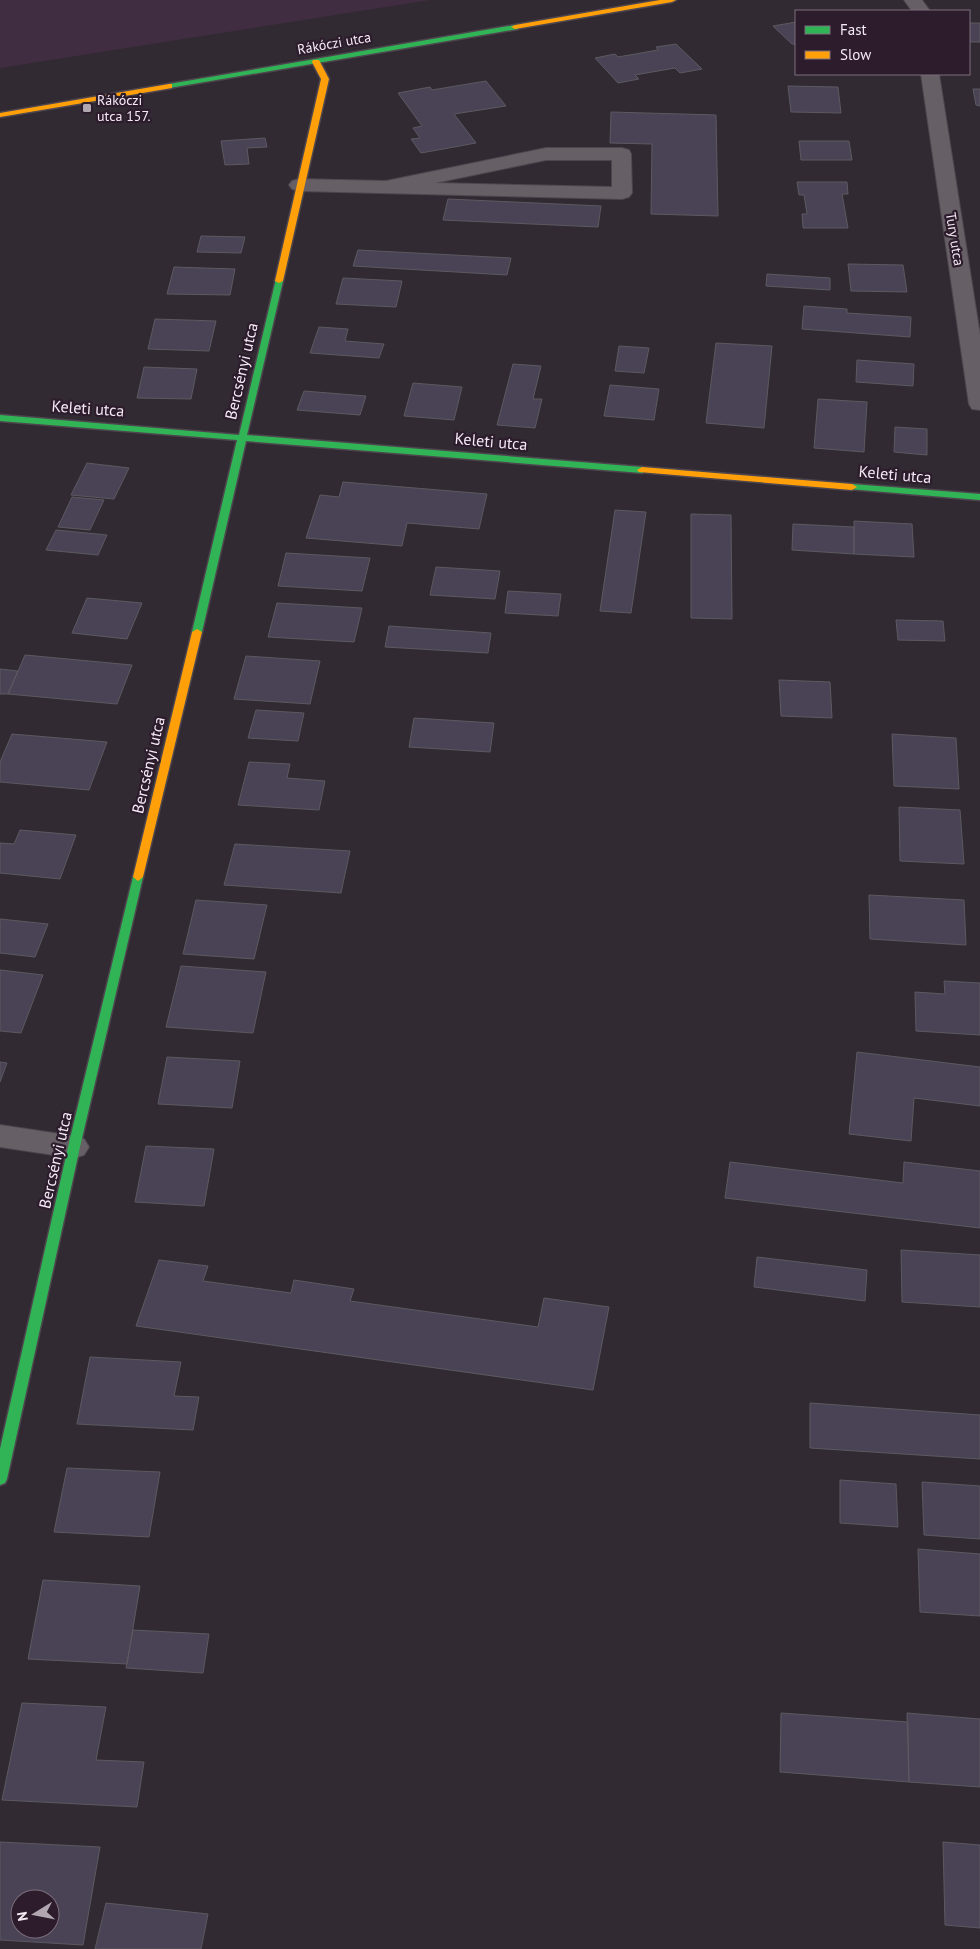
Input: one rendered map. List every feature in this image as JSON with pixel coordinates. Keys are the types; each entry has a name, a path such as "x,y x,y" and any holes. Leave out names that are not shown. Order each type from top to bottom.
{"street":[{"name":"Rákóczi utca","path":"0,115 672,0"},
{"name":"Bercsényi utca","path":"0,1479 74,1146 243,437 299,185 325,79 316,62"},
{"name":"Tury utca","path":"930,75 980,404"},
{"path":"299,185 622,193 622,154 546,154 391,186"},
{"name":"Keleti utca","path":"0,418 980,497"},
{"path":"0,1136 74,1146"}],"shaded area":[{"path":"0,0 430,0 0,68"}],"building":[{"path":"795,22 795,44 792,44 773,26"},
{"path":"970,23 980,23 980,42 970,42"},
{"path":"676,44 702,69 680,73 675,68 635,75 639,79 618,83 595,58 615,54 618,57 658,50 656,47"},
{"path":"486,81 506,106 454,114 476,143 421,153 411,139 420,138 413,128 422,126 398,93 430,87 432,90"},
{"path":"788,86 838,87 841,113 791,112"},
{"path":"973,89 980,89 980,106 976,105"},
{"path":"611,112 716,115 718,216 651,214 652,144 610,143"},
{"path":"265,138 267,147 247,148 249,164 225,165 221,141"},
{"path":"799,141 849,141 852,160 801,160"},
{"path":"797,182 847,182 848,194 842,194 848,228 803,228 802,214 807,214 804,195 799,195"},
{"path":"448,199 601,206 598,227 443,220"},
{"path":"201,236 245,237 241,253 197,252"},
{"path":"358,250 511,258 507,275 353,266"},
{"path":"848,264 903,265 907,292 851,291"},
{"path":"174,267 235,269 230,295 167,294"},
{"path":"767,274 830,278 830,290 766,286"},
{"path":"343,278 402,281 396,307 336,304"},
{"path":"804,306 847,309 847,313 911,317 910,337 802,329"},
{"path":"155,319 216,321 209,351 148,349"},
{"path":"319,327 348,329 345,341 384,344 379,358 310,353"},
{"path":"716,343 772,346 764,428 706,423"},
{"path":"619,346 649,348 644,373 615,371"},
{"path":"857,360 914,364 913,386 856,382"},
{"path":"513,364 541,366 533,399 542,399 535,428 497,425"},
{"path":"144,367 197,369 191,399 137,398"},
{"path":"413,383 462,387 454,420 404,416"},
{"path":"610,385 659,389 654,420 604,416"},
{"path":"304,391 366,396 360,415 297,410"},
{"path":"818,399 867,402 864,452 814,448"},
{"path":"895,427 927,429 927,455 894,452"},
{"path":"87,463 129,468 114,499 71,495"},
{"path":"343,482 487,494 479,529 407,523 402,546 306,538 320,495 339,497"},
{"path":"72,497 104,500 90,530 58,527"},
{"path":"615,510 646,512 631,613 600,611"},
{"path":"691,514 731,515 732,619 691,618"},
{"path":"854,521 912,524 914,557 854,554"},
{"path":"793,524 854,527 854,554 792,550"},
{"path":"56,530 107,535 98,555 46,550"},
{"path":"286,553 370,558 362,591 278,586"},
{"path":"436,567 500,571 495,599 430,595"},
{"path":"508,591 561,594 558,616 505,613"},
{"path":"87,598 142,603 127,639 72,633"},
{"path":"277,603 362,608 354,642 268,637"},
{"path":"896,620 943,621 945,641 898,640"},
{"path":"389,626 491,633 488,653 385,647"},
{"path":"25,655 132,665 117,704 8,694"},
{"path":"246,656 320,661 310,704 234,699"},
{"path":"0,669 18,671 8,694 0,694"},
{"path":"779,680 830,682 832,718 781,716"},
{"path":"256,710 304,713 298,741 248,738"},
{"path":"414,718 494,723 490,752 409,747"},
{"path":"12,734 107,742 89,790 0,782 0,762"},
{"path":"892,734 956,738 959,789 894,786"},
{"path":"249,762 290,764 287,778 325,781 319,810 238,805"},
{"path":"899,807 960,810 964,864 900,861"},
{"path":"20,830 76,835 60,879 0,873 0,843 14,844"},
{"path":"235,844 350,851 341,893 224,885"},
{"path":"869,895 964,900 966,945 870,939"},
{"path":"196,900 267,905 254,959 183,954"},
{"path":"0,919 48,924 35,957 0,953"},
{"path":"181,966 266,972 253,1033 166,1027"},
{"path":"0,970 43,975 21,1033 0,1031"},
{"path":"944,981 980,983 980,1035 916,1031 915,992 945,994"},
{"path":"857,1052 980,1067 980,1106 914,1098 911,1141 849,1134"},
{"path":"167,1057 240,1061 232,1108 158,1104"},
{"path":"0,1062 7,1063 0,1082"},
{"path":"146,1146 214,1149 204,1206 135,1202"},
{"path":"730,1162 903,1183 904,1162 980,1171 980,1228 725,1198"},
{"path":"901,1250 980,1255 980,1307 902,1302"},
{"path":"757,1257 867,1270 865,1301 754,1287"},
{"path":"159,1260 208,1266 203,1281 291,1293 294,1280 354,1289 350,1301 538,1327 544,1298 609,1307 593,1390 136,1326"},
{"path":"90,1357 181,1362 174,1396 199,1397 193,1430 77,1424"},
{"path":"810,1403 980,1415 980,1459 810,1448"},
{"path":"67,1468 160,1472 149,1537 54,1532"},
{"path":"840,1480 896,1484 898,1527 840,1523"},
{"path":"922,1482 980,1486 980,1539 924,1535"},
{"path":"918,1549 980,1554 980,1616 920,1612"},
{"path":"43,1580 140,1586 127,1664 28,1659"},
{"path":"133,1630 209,1634 203,1673 126,1668"},
{"path":"22,1703 106,1707 96,1760 144,1762 137,1807 2,1800"},
{"path":"781,1713 908,1722 909,1782 780,1772"},
{"path":"907,1713 980,1719 980,1787 909,1782"},
{"path":"0,1842 100,1847 83,1945 0,1940"},
{"path":"943,1842 980,1845 980,1928 945,1925"},
{"path":"106,1903 208,1914 201,1949 95,1949"}],"traffic: fast":[{"path":"169,86 515,27"},
{"path":"197,632 279,281"},
{"path":"0,418 642,470"},
{"path":"852,487 980,497"},
{"path":"0,1479 74,1147 138,877"}],"traffic: slow":[{"path":"515,27 672,0"},
{"path":"279,281 325,79 316,62"},
{"path":"0,115 169,86"},
{"path":"642,470 852,487"},
{"path":"138,877 197,632"}],"place":[{"name":"Rákóczi utca 157.","path":"87,108"}]}
